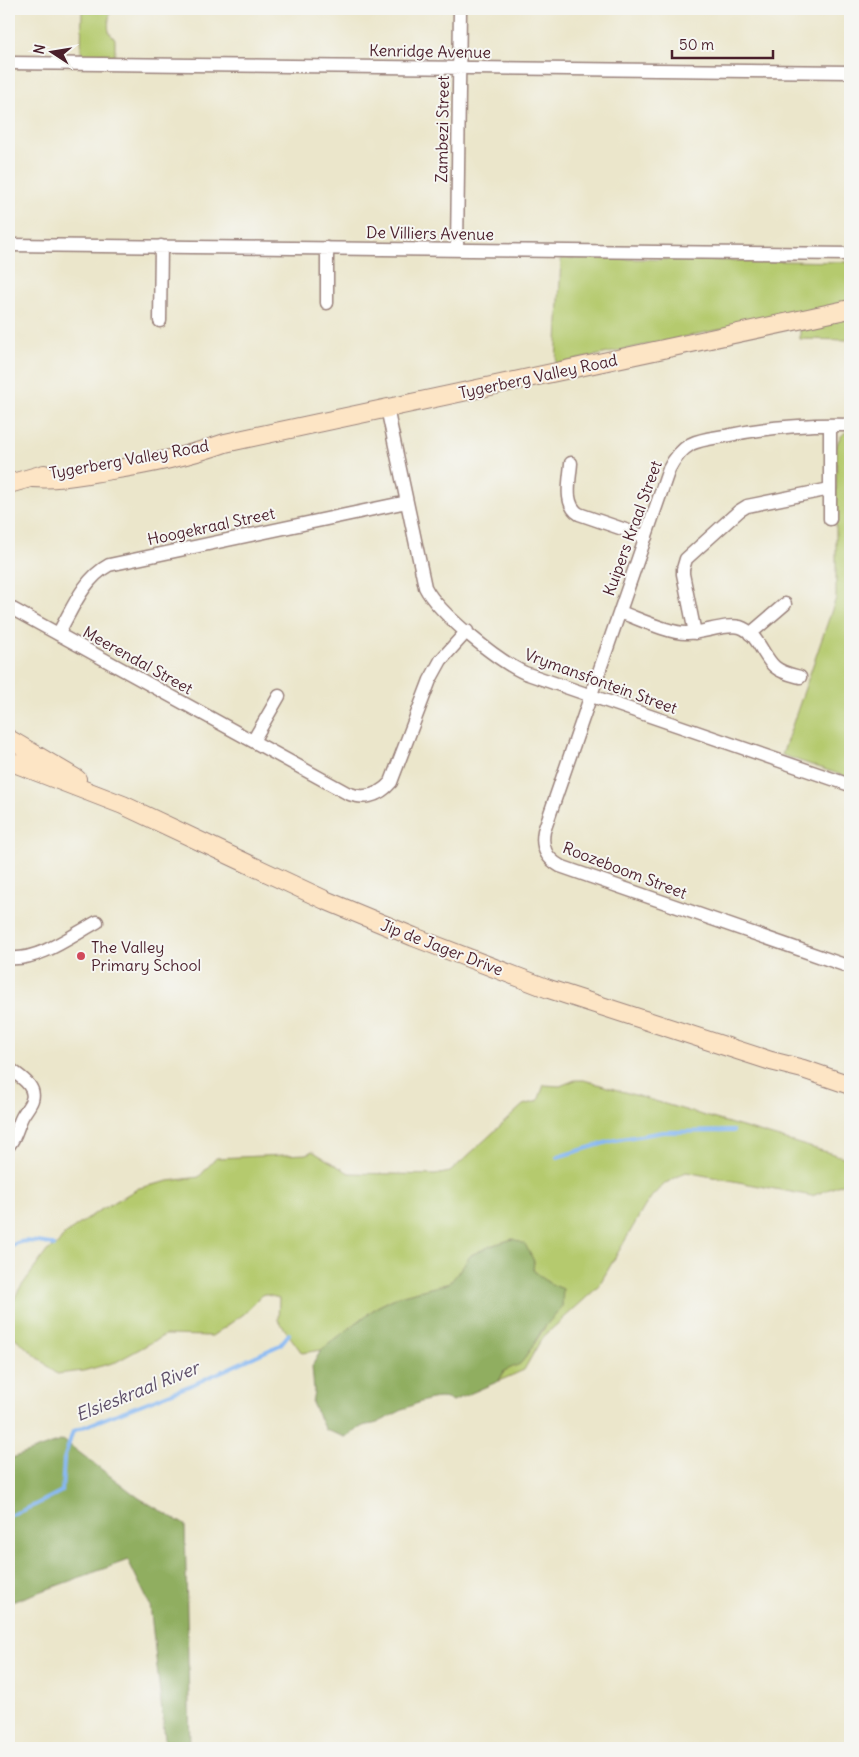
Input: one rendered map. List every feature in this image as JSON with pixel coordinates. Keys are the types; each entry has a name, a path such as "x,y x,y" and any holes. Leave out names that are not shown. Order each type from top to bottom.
{"main road":[{"name":"Tygerberg Valley Road","path":"9,484 33,478 56,480 147,464 200,452 225,443 850,309"},
{"name":"Jip de Jager Drive","path":"9,739 123,805"},
{"name":"Jip de Jager Drive","path":"9,761 123,805 325,900 414,937 549,989 850,1085"},
{"name":"Jip de Jager Drive","path":"771,1061 800,1077 850,1095"}],"street":[{"name":"Zambezi Street","path":"457,250 460,9"},
{"name":"Kenridge Avenue","path":"9,63 850,72"},
{"name":"De Villiers Avenue","path":"9,245 850,254"},
{"path":"160,321 161,246"},
{"path":"327,248 327,302"},
{"name":"Vrymansfontein Street","path":"387,408 425,587 434,602 497,656 517,670 850,785"},
{"name":"Kuipers Kraal Street","path":"591,697 672,463 680,452 691,444 753,430 800,425 850,425"},
{"path":"830,425 830,519"},
{"path":"571,463 569,501 574,510 579,514 646,537"},
{"path":"695,633 683,569 690,555 747,506 830,489"},
{"name":"Hoogekraal Street","path":"58,634 86,584 96,573 109,565 407,502"},
{"path":"750,634 785,604"},
{"name":"Meerendal Street","path":"9,607 347,793 367,797 386,788 394,776 423,693 441,660 467,631"},
{"path":"620,612 676,632 695,633 736,626 743,628 750,634 776,668 800,678"},
{"path":"253,741 279,696"},
{"name":"Roozeboom Street","path":"591,697 544,831 542,840 544,849 553,862 570,870 850,967"},
{"path":"9,958 24,958 38,954 97,922"},
{"path":"9,1068 32,1088 33,1094 32,1100 20,1120 13,1140 9,1145"}],"green space":[{"path":"82,9 110,9 108,25 115,39 115,56 81,56"},
{"path":"561,258 850,262 850,302 556,364"},
{"path":"850,318 850,340 800,339 800,330"},
{"path":"850,430 850,778 782,755 836,598 836,448 841,437"},
{"path":"575,1080 584,1080 850,1159 850,1181 812,1196 686,1172 666,1183 653,1195 645,1206 598,1287 542,1338 524,1370 499,1381 504,1371 525,1358 547,1324 562,1289 549,1283 533,1270 534,1261 513,1239 493,1245 471,1255 451,1283 399,1296 377,1307 321,1350 302,1353 278,1320 279,1298 263,1294 244,1314 212,1336 165,1335 116,1362 83,1371 57,1374 14,1337 9,1311 18,1291 47,1251 57,1245 64,1235 97,1212 139,1188 199,1177 216,1158 307,1154 312,1151 349,1173 435,1175 450,1172 523,1105 538,1101 544,1085 560,1086"},
{"path":"513,1239 525,1244 534,1261 533,1270 549,1283 563,1289 562,1307 542,1330 520,1364 504,1371 499,1381 453,1401 444,1398 425,1401 377,1423 363,1426 345,1437 325,1430 312,1403 314,1391 312,1366 321,1350 377,1307 399,1296 450,1283 471,1255 493,1245"},
{"path":"63,1440 139,1498 185,1525 190,1748 166,1748 150,1605 128,1560 9,1603 9,1459"}],"waterway":[{"name":"Elsieskraal River","path":"557,1157 615,1140 663,1132 733,1131"},
{"path":"9,1248 24,1241 54,1246"},
{"name":"Elsieskraal River","path":"9,1516 62,1491 64,1459 73,1431 194,1384 280,1345 289,1334"}],"place":[{"name":"The Valley Primary School","path":"81,956"}]}
